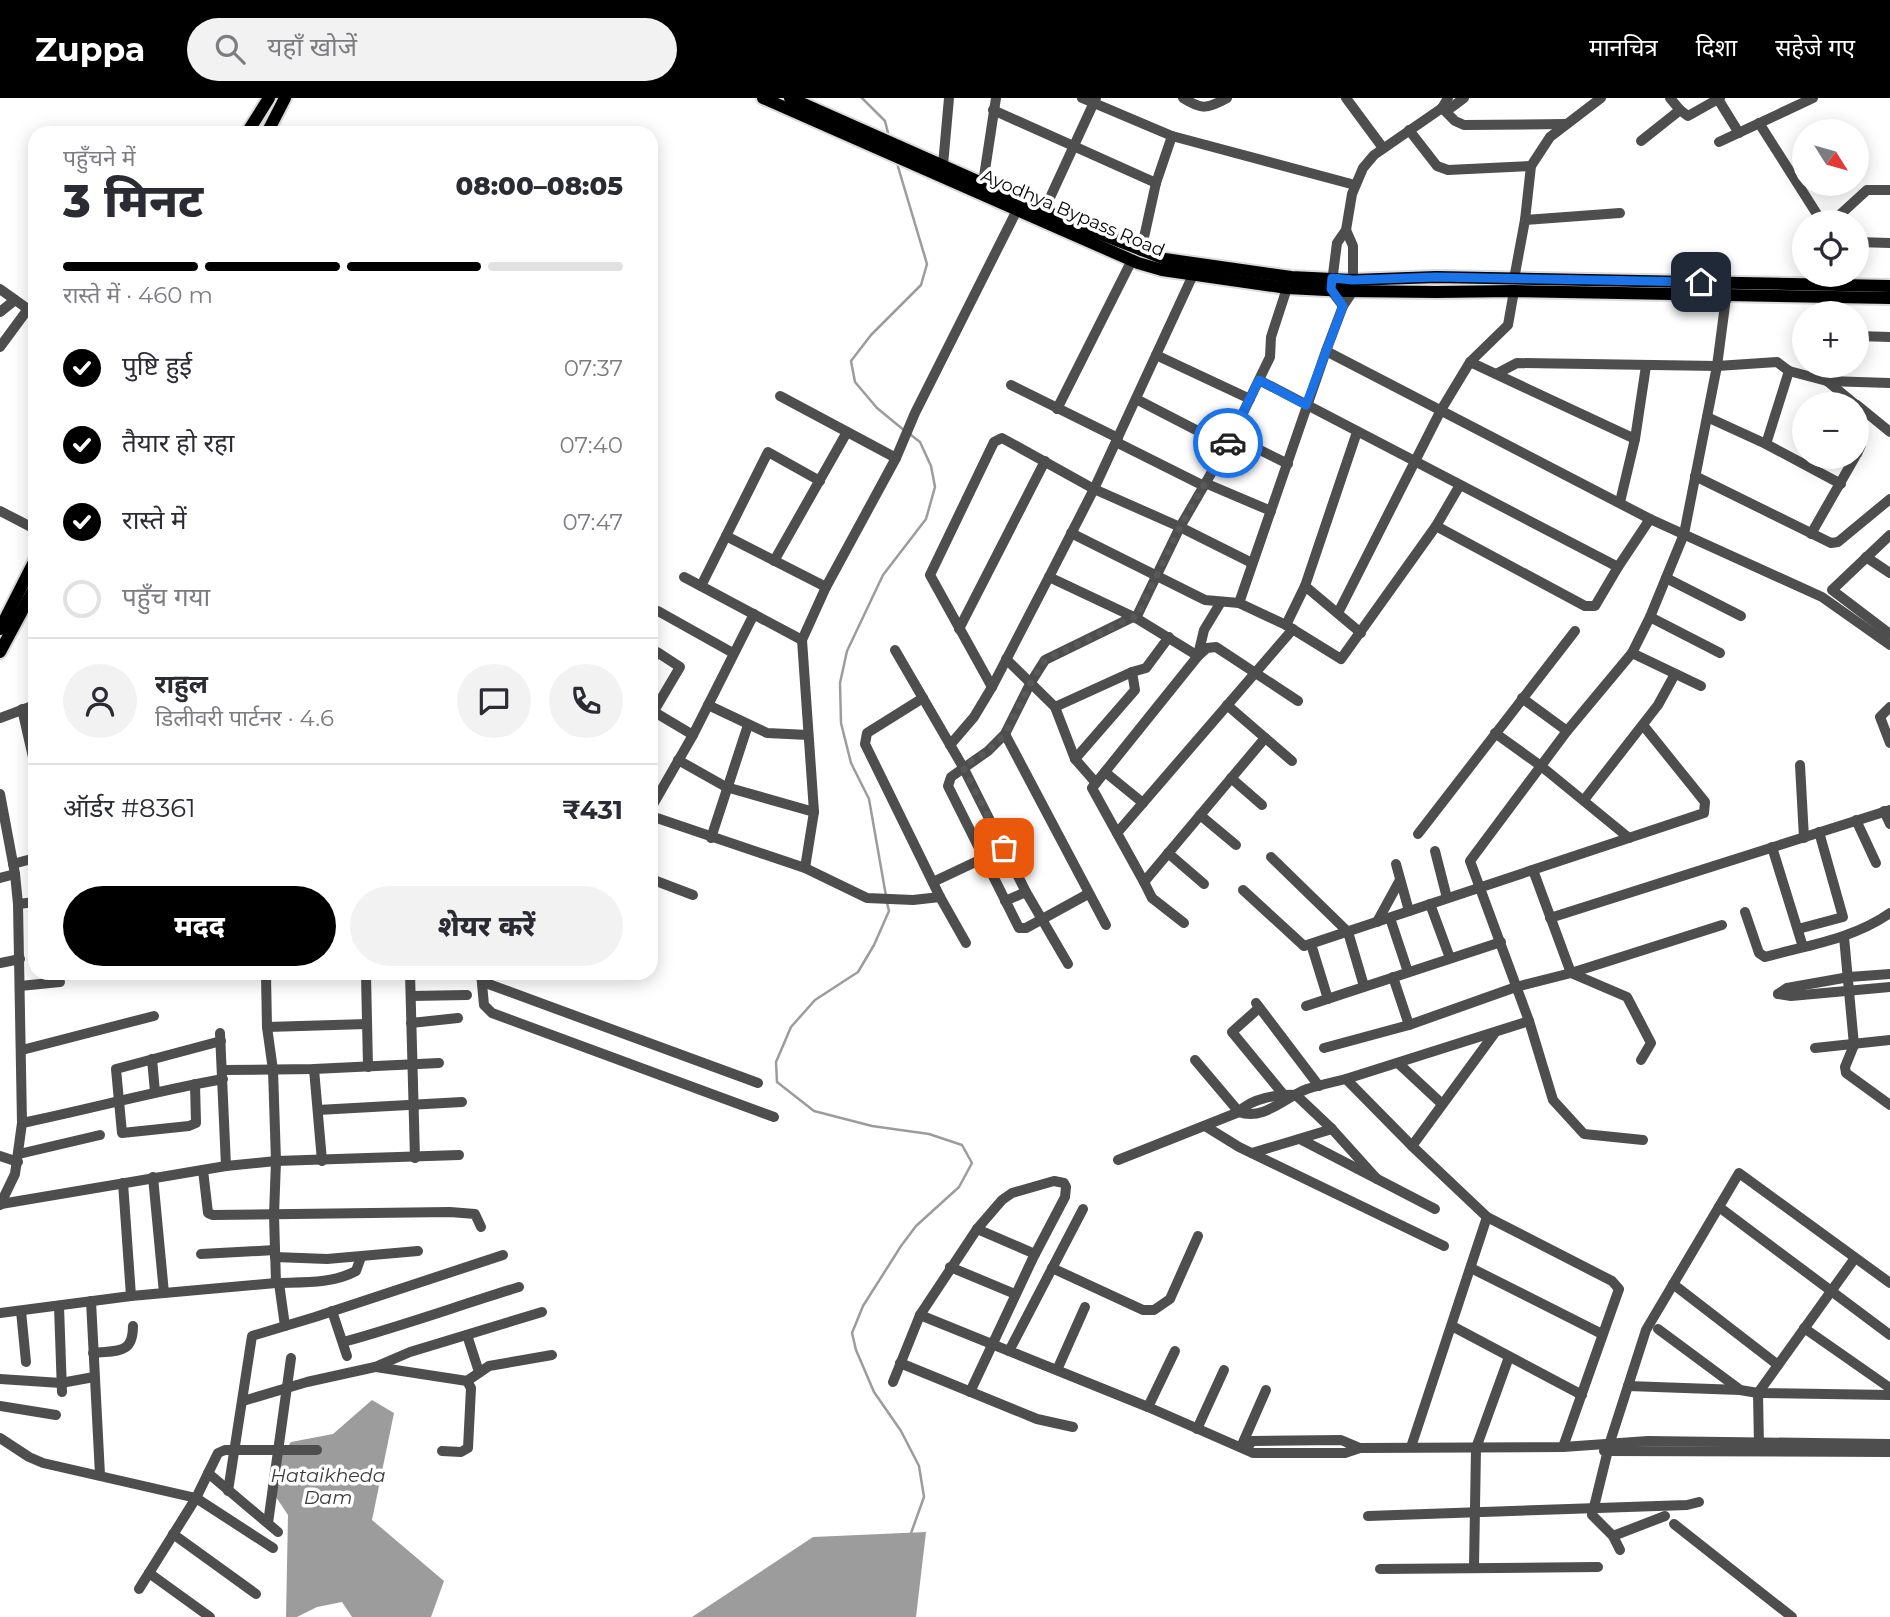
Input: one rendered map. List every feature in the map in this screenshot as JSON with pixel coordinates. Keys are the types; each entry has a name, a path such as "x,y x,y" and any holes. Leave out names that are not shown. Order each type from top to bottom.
{"main road":[{"path":"251,126 269,98"},
{"path":"271,126 285,98"},
{"name":"Ayodhya Bypass Road","path":"763,98 921,161 1136,256 1162,271 1193,270 1291,276 1331,284"},
{"name":"Ayodhya Bypass Road","path":"790,98 864,137"},
{"name":"Ayodhya Bypass Road","path":"921,161 943,165 983,183 1019,205"},
{"name":"Ayodhya Bypass Road","path":"1193,270 1287,288 1331,284 1514,285 1727,289 1890,298"},
{"name":"Ayodhya Bypass Road","path":"1727,289 1792,282"},
{"name":"Ayodhya Bypass Road","path":"1869,284 1890,286"},
{"path":"0,629 28,575"},
{"path":"0,652 28,600"}],"street":[{"path":"943,165 949,98"},
{"path":"983,183 996,98"},
{"path":"1082,98 1095,100 1172,136 1355,186"},
{"path":"1183,98 1196,107 1203,108 1227,98"},
{"path":"1346,98 1383,148"},
{"path":"1343,306 1331,284 1336,243 1346,230 1355,186 1367,162 1442,108 1448,98"},
{"path":"1442,108 1452,107 1464,98"},
{"path":"1338,613 1441,410 1470,362 1508,325 1531,166 1550,137 1601,98"},
{"path":"1670,98 1688,116 1719,99 1739,132"},
{"path":"1719,142 1813,98"},
{"path":"1042,215 1095,100"},
{"path":"1442,108 1455,121 1464,125 1566,124"},
{"path":"993,110 1156,183"},
{"path":"1641,141 1680,110"},
{"path":"1759,123 1814,210"},
{"path":"1409,130 1437,166 1448,170 1531,166"},
{"path":"1057,409 1136,256 1172,136"},
{"path":"1845,210 1867,190 1890,190"},
{"path":"805,868 814,812 802,640 826,587 896,458 903,438 1019,205"},
{"path":"1525,220 1620,213"},
{"path":"1239,603 1306,405 1353,285 1353,246 1346,230"},
{"path":"1869,242 1890,243"},
{"path":"950,745 974,717 992,687 1072,533 1136,399 1193,270"},
{"path":"1088,894 1026,928 1019,928 948,786 951,778 963,767 988,751 1005,734 1045,660 1135,617 1180,527 1229,441 1270,357 1271,337 1287,288"},
{"path":"0,289 28,309"},
{"path":"1643,1140 1584,1134 1553,1100 1529,1021 1470,861 1567,731 1632,653 1650,617 1684,534 1717,366 1727,289"},
{"path":"0,312 15,300"},
{"path":"0,347 28,316"},
{"path":"1869,336 1890,337"},
{"path":"1326,351 1650,519 1822,597 1890,645"},
{"path":"1156,355 1250,399"},
{"path":"1470,362 1636,439"},
{"path":"1498,373 1517,363 1717,366 1777,362 1789,371 1827,381 1890,383"},
{"path":"1620,502 1636,439 1646,366"},
{"path":"1766,444 1789,371"},
{"path":"1259,380 1618,567"},
{"path":"1827,381 1840,392"},
{"path":"1011,385 1204,485 1271,511"},
{"path":"780,396 896,458"},
{"path":"1136,399 1288,464"},
{"path":"1869,415 1890,432"},
{"path":"1707,417 1792,457"},
{"path":"774,561 847,432"},
{"path":"1117,833 1255,673 1289,627 1357,432"},
{"path":"992,687 929,575 993,442 1002,438 1094,489 1252,563"},
{"path":"701,586 768,452 820,481"},
{"path":"959,629 1045,461"},
{"path":"1815,469 1841,484"},
{"path":"1811,534 1849,469"},
{"path":"1695,476 1831,543 1838,542 1890,499"},
{"path":"1072,533 1205,600 1239,603 1289,627 1341,659 1436,526 1460,485"},
{"path":"0,511 28,525"},
{"path":"1436,526 1585,606 1595,606 1650,519"},
{"path":"1890,535 1832,590 1890,634"},
{"path":"726,536 826,587"},
{"path":"1866,557 1890,573"},
{"path":"684,577 802,640"},
{"path":"1049,577 1135,617 1187,648 1200,652"},
{"path":"1666,578 1741,616"},
{"path":"1305,586 1361,632"},
{"path":"1200,652 1204,630 1221,602"},
{"path":"658,611 733,653"},
{"path":"658,796 693,735 754,614"},
{"path":"1650,617 1720,653"},
{"path":"1418,834 1575,631"},
{"path":"1055,707 1146,668 1169,637"},
{"path":"1184,923 1152,898 1092,788 1200,652 1207,648 1216,647 1298,701"},
{"path":"895,650 963,767 1026,892 1068,964"},
{"path":"658,653 680,667 658,703"},
{"path":"1632,653 1701,686"},
{"path":"1006,659 1055,707 1075,760 1096,783"},
{"path":"1075,760 1135,690 1132,672"},
{"path":"1584,800 1658,705 1675,674"},
{"path":"923,698 873,728 867,733 865,744 940,898 966,943"},
{"path":"1522,698 1567,731"},
{"path":"708,705 767,733 808,735"},
{"path":"1227,705 1292,761"},
{"path":"0,718 28,707"},
{"path":"1890,707 1880,717 1890,743"},
{"path":"23,709 28,733"},
{"path":"658,716 693,735"},
{"path":"712,838 748,724"},
{"path":"1243,890 1304,946 1704,813 1705,802 1643,725"},
{"path":"1495,733 1541,766 1629,838"},
{"path":"1005,734 1106,925"},
{"path":"1144,882 1265,738"},
{"path":"678,761 726,787 814,812"},
{"path":"1800,765 1804,838"},
{"path":"1105,772 1143,803"},
{"path":"1231,778 1262,805"},
{"path":"0,794 18,904 22,1050 22,1123 18,1158 15,1174 0,1204"},
{"path":"1550,918 1887,811 1890,824"},
{"path":"1200,815 1236,845"},
{"path":"658,819 805,868 867,898 940,898"},
{"path":"1856,820 1876,863"},
{"path":"1798,929 1843,917 1819,832"},
{"path":"1772,847 1803,947"},
{"path":"933,882 1004,848"},
{"path":"1435,850 1447,898"},
{"path":"1168,853 1204,884"},
{"path":"1271,856 1348,932 1364,986"},
{"path":"0,878 28,862"},
{"path":"1396,864 1409,911"},
{"path":"1533,870 1571,973 1627,997 1651,1043 1641,1060"},
{"path":"1377,922 1400,880"},
{"path":"658,882 693,895"},
{"path":"1005,901 1026,892"},
{"path":"18,904 28,903"},
{"path":"1430,904 1450,958"},
{"path":"1745,912 1761,956 1765,957 1844,937 1872,925 1890,913"},
{"path":"1390,918 1408,972"},
{"path":"1324,1048 1409,1025 1516,988 1722,926"},
{"path":"1844,937 1854,1045 1845,1067 1846,1073 1890,1105"},
{"path":"1306,1006 1501,942"},
{"path":"1311,944 1328,999"},
{"path":"0,964 20,959"},
{"path":"1890,974 1849,977 1787,988 1778,993 1791,996 1890,987"},
{"path":"1392,977 1409,1025"},
{"path":"265,980 267,1027 273,1070 275,1253 285,1326"},
{"path":"366,980 368,1067"},
{"path":"410,980 415,1158"},
{"path":"482,980 484,1005 492,1013 774,1117"},
{"path":"487,980 758,1083"},
{"path":"20,986 60,982"},
{"path":"411,996 467,995"},
{"path":"1283,1094 1232,1032 1258,1005 1319,1086"},
{"path":"22,1050 154,1016"},
{"path":"411,1023 458,1018"},
{"path":"1195,1060 1239,1112 1249,1115 1282,1105 1296,1095 1319,1086 1529,1021"},
{"path":"267,1027 367,1024"},
{"path":"1412,1146 1494,1034"},
{"path":"195,1084 196,1123 121,1133 116,1069 181,1054 221,1037 226,1166"},
{"path":"1815,1048 1890,1040"},
{"path":"1878,1041 1890,1050"},
{"path":"152,1059 155,1092"},
{"path":"22,1123 72,1113 118,1099 195,1084 223,1074 439,1063"},
{"path":"1398,1063 1442,1104"},
{"path":"314,1069 322,1161"},
{"path":"1346,1079 1487,1217 1612,1281 1619,1289 1563,1447"},
{"path":"1118,1160 1239,1112 1244,1106 1283,1094 1296,1095 1332,1129 1377,1179"},
{"path":"318,1110 462,1102"},
{"path":"1205,1126 1252,1153 1444,1245"},
{"path":"1252,1153 1332,1129"},
{"path":"0,1156 18,1158 100,1135"},
{"path":"1300,1139 1435,1209"},
{"path":"0,1204 226,1166 276,1161 459,1155"},
{"path":"203,1170 208,1213 213,1215 450,1212 475,1214 481,1227"},
{"path":"1620,1550 1613,1536 1592,1515 1628,1386 1646,1330 1740,1173 1890,1283"},
{"path":"153,1177 163,1293"},
{"path":"893,1382 920,1315 977,1229 1002,1200 1012,1193 1061,1181 1066,1187 1065,1197 1015,1294 970,1392"},
{"path":"123,1183 131,1296"},
{"path":"1719,1208 1890,1335"},
{"path":"1009,1351 1083,1209"},
{"path":"1411,1447 1487,1217"},
{"path":"977,1229 1035,1254"},
{"path":"1052,1268 1143,1310 1154,1310 1170,1299 1198,1236"},
{"path":"201,1254 275,1253 360,1257 418,1251"},
{"path":"228,1491 253,1336 503,1255"},
{"path":"0,1313 131,1296 305,1283 346,1276 356,1271 360,1257"},
{"path":"1759,1448 1758,1393 1855,1258"},
{"path":"950,1267 1015,1294"},
{"path":"1471,1268 1602,1334"},
{"path":"1673,1284 1778,1365"},
{"path":"343,1342 398,1327 519,1286"},
{"path":"90,1301 100,1475"},
{"path":"59,1306 61,1387"},
{"path":"1057,1370 1085,1307"},
{"path":"21,1311 26,1362"},
{"path":"332,1311 347,1356"},
{"path":"243,1401 375,1367 410,1352 542,1312"},
{"path":"920,1315 1148,1407 1253,1453 1345,1453 1360,1448 1586,1446 1890,1452"},
{"path":"93,1353 130,1346 133,1326"},
{"path":"1451,1326 1582,1395"},
{"path":"1804,1328 1890,1388"},
{"path":"1658,1329 1740,1390"},
{"path":"467,1335 479,1372"},
{"path":"1148,1407 1175,1351"},
{"path":"375,1367 467,1381 489,1366 552,1355"},
{"path":"1474,1567 1476,1448 1509,1357"},
{"path":"268,1523 290,1358"},
{"path":"900,1363 1037,1419 1073,1427"},
{"path":"1197,1429 1224,1370"},
{"path":"0,1380 61,1387 94,1377"},
{"path":"442,1451 461,1452 468,1448 471,1388 467,1381"},
{"path":"1628,1386 1758,1393 1890,1395"},
{"path":"1244,1447 1266,1390"},
{"path":"0,1406 56,1415"},
{"path":"0,1438 35,1461 196,1498 273,1548"},
{"path":"1244,1447 1252,1441 1340,1440 1360,1448"},
{"path":"1298,1441 1298,1454"},
{"path":"1759,1448 1890,1444"},
{"path":"139,1589 196,1498 218,1453 225,1450 317,1450"},
{"path":"208,1473 278,1532"},
{"path":"1368,1516 1687,1505 1699,1502"},
{"path":"1613,1536 1665,1516"},
{"path":"1674,1524 1792,1617"},
{"path":"173,1534 256,1594"},
{"path":"1380,1569 1598,1567"},
{"path":"149,1573 210,1617"}],"water":[{"name":"Hataikheda Dam","path":"372,1400 394,1413 372,1520 444,1581 431,1617 352,1617 342,1602 317,1607 297,1617 286,1617 288,1515 268,1485 270,1471 291,1442 333,1434"},
{"path":"926,1532 916,1617 692,1617 813,1537"}],"waterway":[{"path":"862,98 885,121 889,137"},
{"path":"896,160 927,264 921,285 871,335 851,361 855,382 877,408 905,431"},
{"path":"886,896 869,799 851,763 841,723 840,683 847,651 883,575 926,519 935,487 931,466 920,442 911,435"},
{"path":"887,903 889,911 858,972 815,1000 791,1027 776,1062 777,1082 814,1111 872,1126 929,1134 962,1145 972,1163 959,1187 916,1226 901,1246 863,1306 852,1333 856,1350 874,1392 901,1431 919,1466 924,1497 910,1536"}],"way so far":[{"path":"1004,848 963,767 988,751 1005,734 1045,660 1133,617 1136,618 1180,527 1228,443"}],"route":[{"path":"1228,443 1259,380 1306,405 1343,306 1331,289 1332,278 1353,280 1436,277 1701,282"}]}
